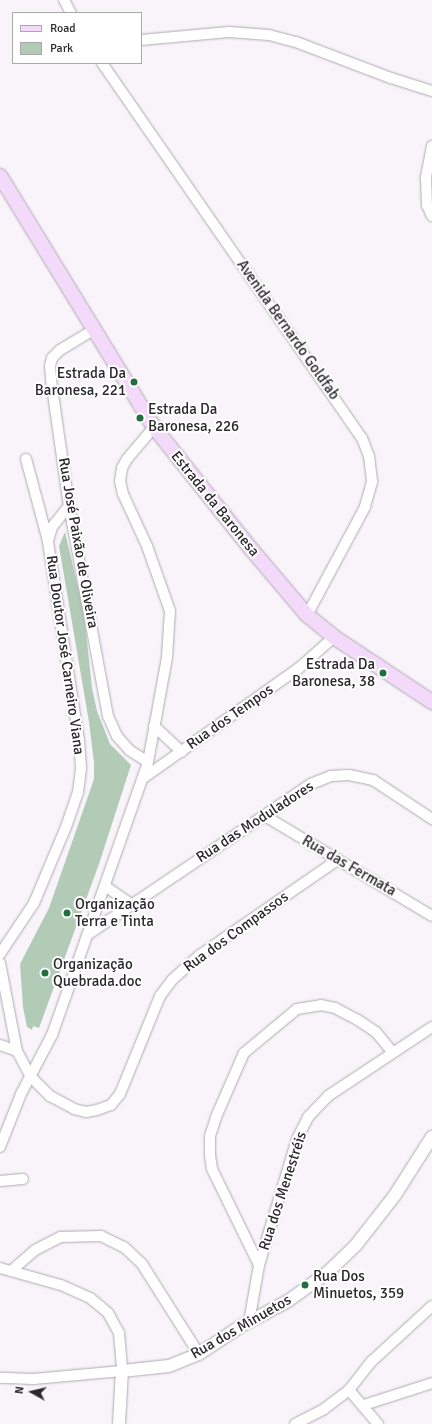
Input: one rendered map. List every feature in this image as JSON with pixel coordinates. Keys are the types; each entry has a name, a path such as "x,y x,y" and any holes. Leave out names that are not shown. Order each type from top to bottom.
{"main road":[{"name":"Estrada da Baronesa","path":"0,176 154,427 257,556 307,615 334,637 432,702"}],"street":[{"path":"64,0 70,12"},
{"path":"142,40 229,32 269,35 296,42 376,73 432,91"},
{"name":"Avenida Bernardo Goldfab","path":"103,64 362,438 369,456 372,482 365,506 307,615"},
{"path":"432,146 426,178 427,205 432,216"},
{"name":"Rua José Paixão de Oliveira","path":"95,330 60,350 52,358 50,366 69,506 108,716 121,741 129,750 148,762"},
{"path":"0,1147 31,1077 52,1035 148,762 167,657 170,611 147,546 123,494 120,481 122,468 127,459 154,427"},
{"name":"Rua Doutor José Carneiro Viana","path":"0,954 34,903 75,800 81,768 79,740 48,541 26,459"},
{"path":"48,541 52,527 69,506"},
{"name":"Rua dos Tempos","path":"142,779 299,668 334,637"},
{"path":"154,726 182,752"},
{"name":"Rua das Moduladores","path":"87,935 311,784 331,776 349,775 373,780 432,819"},
{"name":"Rua das Fermata","path":"265,816 432,916"},
{"name":"Rua dos Compassos","path":"0,963 2,983 17,1051 31,1077 50,1096 74,1108 86,1112 111,1105 120,1094 160,996 173,979 200,955 337,860"},
{"path":"105,886 132,906"},
{"path":"259,1265 212,1169 210,1136 216,1117 244,1053 297,1009 321,1005 335,1008 376,1032 392,1052"},
{"name":"Rua dos Menestréis","path":"249,1322 259,1265 297,1139 308,1117 328,1096 392,1052 432,1027"},
{"path":"0,1045 17,1051"},
{"name":"Rua dos Minuetos","path":"122,1371 169,1366 199,1354 249,1322 288,1301 327,1273 356,1244 395,1195 432,1137"},
{"path":"0,1181 23,1179"},
{"path":"11,1271 35,1250 60,1237 102,1236 124,1246 142,1264 199,1354"},
{"path":"0,1268 61,1285 90,1298 108,1313 119,1333 122,1371 119,1424"},
{"path":"294,1424 324,1409 349,1390 372,1361 432,1306"},
{"path":"0,1378 33,1379 122,1371"},
{"path":"364,1406 432,1383"},
{"path":"349,1390 378,1424"}],"green space":[{"path":"65,532 84,613 92,688 97,711 110,744 131,765 99,864 39,1028 33,1026 32,1030 27,1027 23,1007 20,964 49,908 94,779 94,762 89,722 59,546"}],"place":[{"name":"Estrada Da Baronesa, 221","path":"134,382"},
{"name":"Estrada Da Baronesa, 226","path":"140,418"},
{"name":"Estrada Da Baronesa, 38","path":"383,673"},
{"name":"Organização Terra e Tinta","path":"67,913"},
{"name":"Organização Quebrada.doc","path":"45,973"},
{"name":"Rua Dos Minuetos, 359","path":"305,1285"}]}
